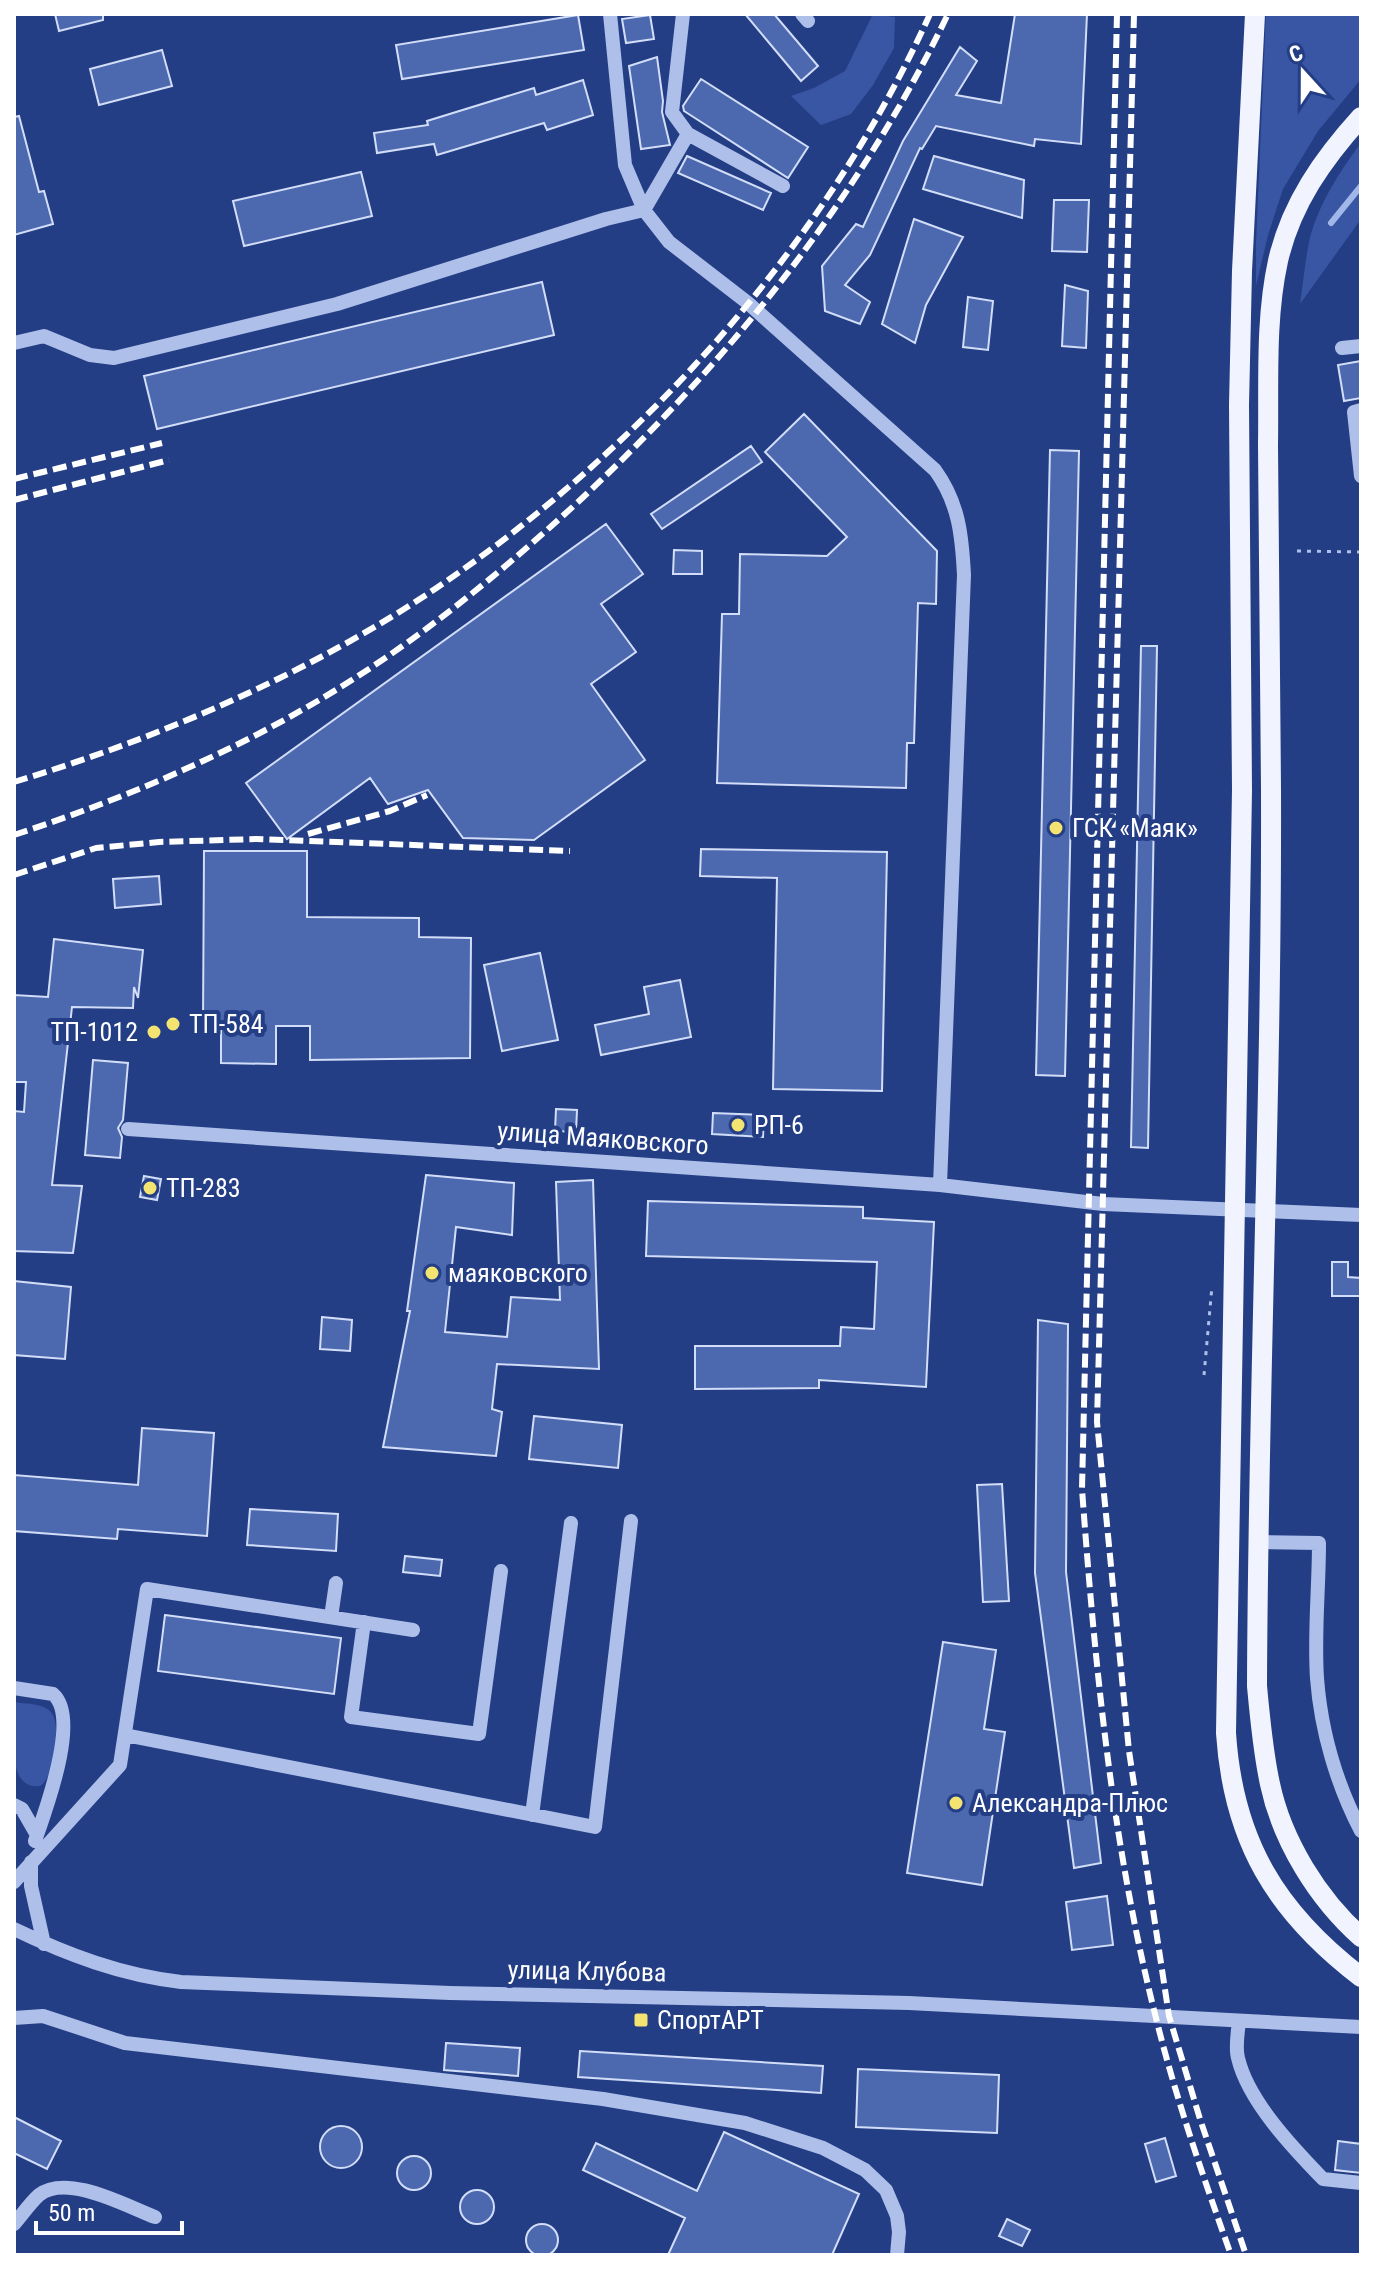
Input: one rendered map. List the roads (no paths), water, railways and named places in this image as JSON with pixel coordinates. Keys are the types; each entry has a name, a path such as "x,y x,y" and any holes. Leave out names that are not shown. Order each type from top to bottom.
{"main road":[{"path":"1255,14 1242,271 1239,405 1242,790 1226,1692 1229,1767 1237,1806 1266,1877 1305,1929 1361,1977"},
{"path":"1361,117 1322,164 1302,196 1288,227 1274,289 1269,392 1271,789 1257,1686 1270,1788 1281,1818 1304,1867 1340,1916 1361,1937"}],"street":[{"path":"610,14 625,165 644,210 669,242 748,303 935,470 949,489 957,510 963,542 964,575 940,1185"},
{"path":"683,14 672,112 688,134 783,186"},
{"path":"14,343 44,336 90,355 114,358 337,304 606,219 644,210 688,134"},
{"path":"1342,348 1361,346"},
{"path":"1361,410 1354,412 1361,476"},
{"name":"улица Маяковского","path":"128,1129 940,1185 1103,1204 1361,1215"},
{"path":"125,1735 595,1827 631,1521"},
{"path":"532,1815 571,1523"},
{"path":"1258,1542 1319,1543 1317,1678 1322,1715 1337,1774 1361,1831"},
{"path":"364,1622 351,1717 479,1734 501,1571"},
{"path":"331,1617 336,1583"},
{"path":"14,1882 120,1765 147,1589 413,1630"},
{"path":"14,1688 53,1694 62,1707 63,1729 53,1790 30,1864 35,1910 44,1944"},
{"path":"14,1791 18,1807 37,1835"},
{"name":"улица Клубова","path":"14,1929 44,1944 128,1974 222,1985 909,2003 1361,2027"},
{"path":"14,2018 43,2016 125,2043 603,2099 745,2123 823,2148 865,2170 886,2190 897,2216 897,2255"},
{"path":"1239,2021 1237,2055 1246,2081 1260,2103 1297,2152 1323,2179 1361,2183"},
{"path":"14,2224 41,2193 61,2186 81,2188 155,2217"}],"waterway":[{"path":"1331,223 1361,186"}],"railway":[{"path":"14,782 69,765 177,724 336,649 435,589 512,533 586,472 656,406 722,335 783,260 838,181 887,99 930,14"},
{"path":"14,835 161,780 233,747 302,710 411,640 546,531 687,393 786,275 874,149 913,83 948,14"},
{"path":"1117,14 1082,1489 1107,1755 1128,1887 1164,2048 1190,2137 1231,2255"},
{"path":"1134,14 1097,1422 1129,1751 1169,2016 1246,2255"},
{"path":"14,479 162,443"},
{"path":"14,500 169,460"},
{"path":"308,834 390,811 427,795"},
{"path":"14,875 96,848 159,842 256,839 570,851"}],"place":[{"name":"ГСК «Маяк»","path":"1056,828"},
{"name":"ТП-584","path":"173,1024"},
{"name":"ТП-1012","path":"154,1032"},
{"name":"РП-6","path":"738,1125"},
{"name":"ТП-283","path":"150,1188"},
{"name":"маяковского","path":"432,1273"},
{"name":"Александра-Плюс","path":"956,1803"},
{"name":"СпортАРТ","path":"641,2020"}]}
